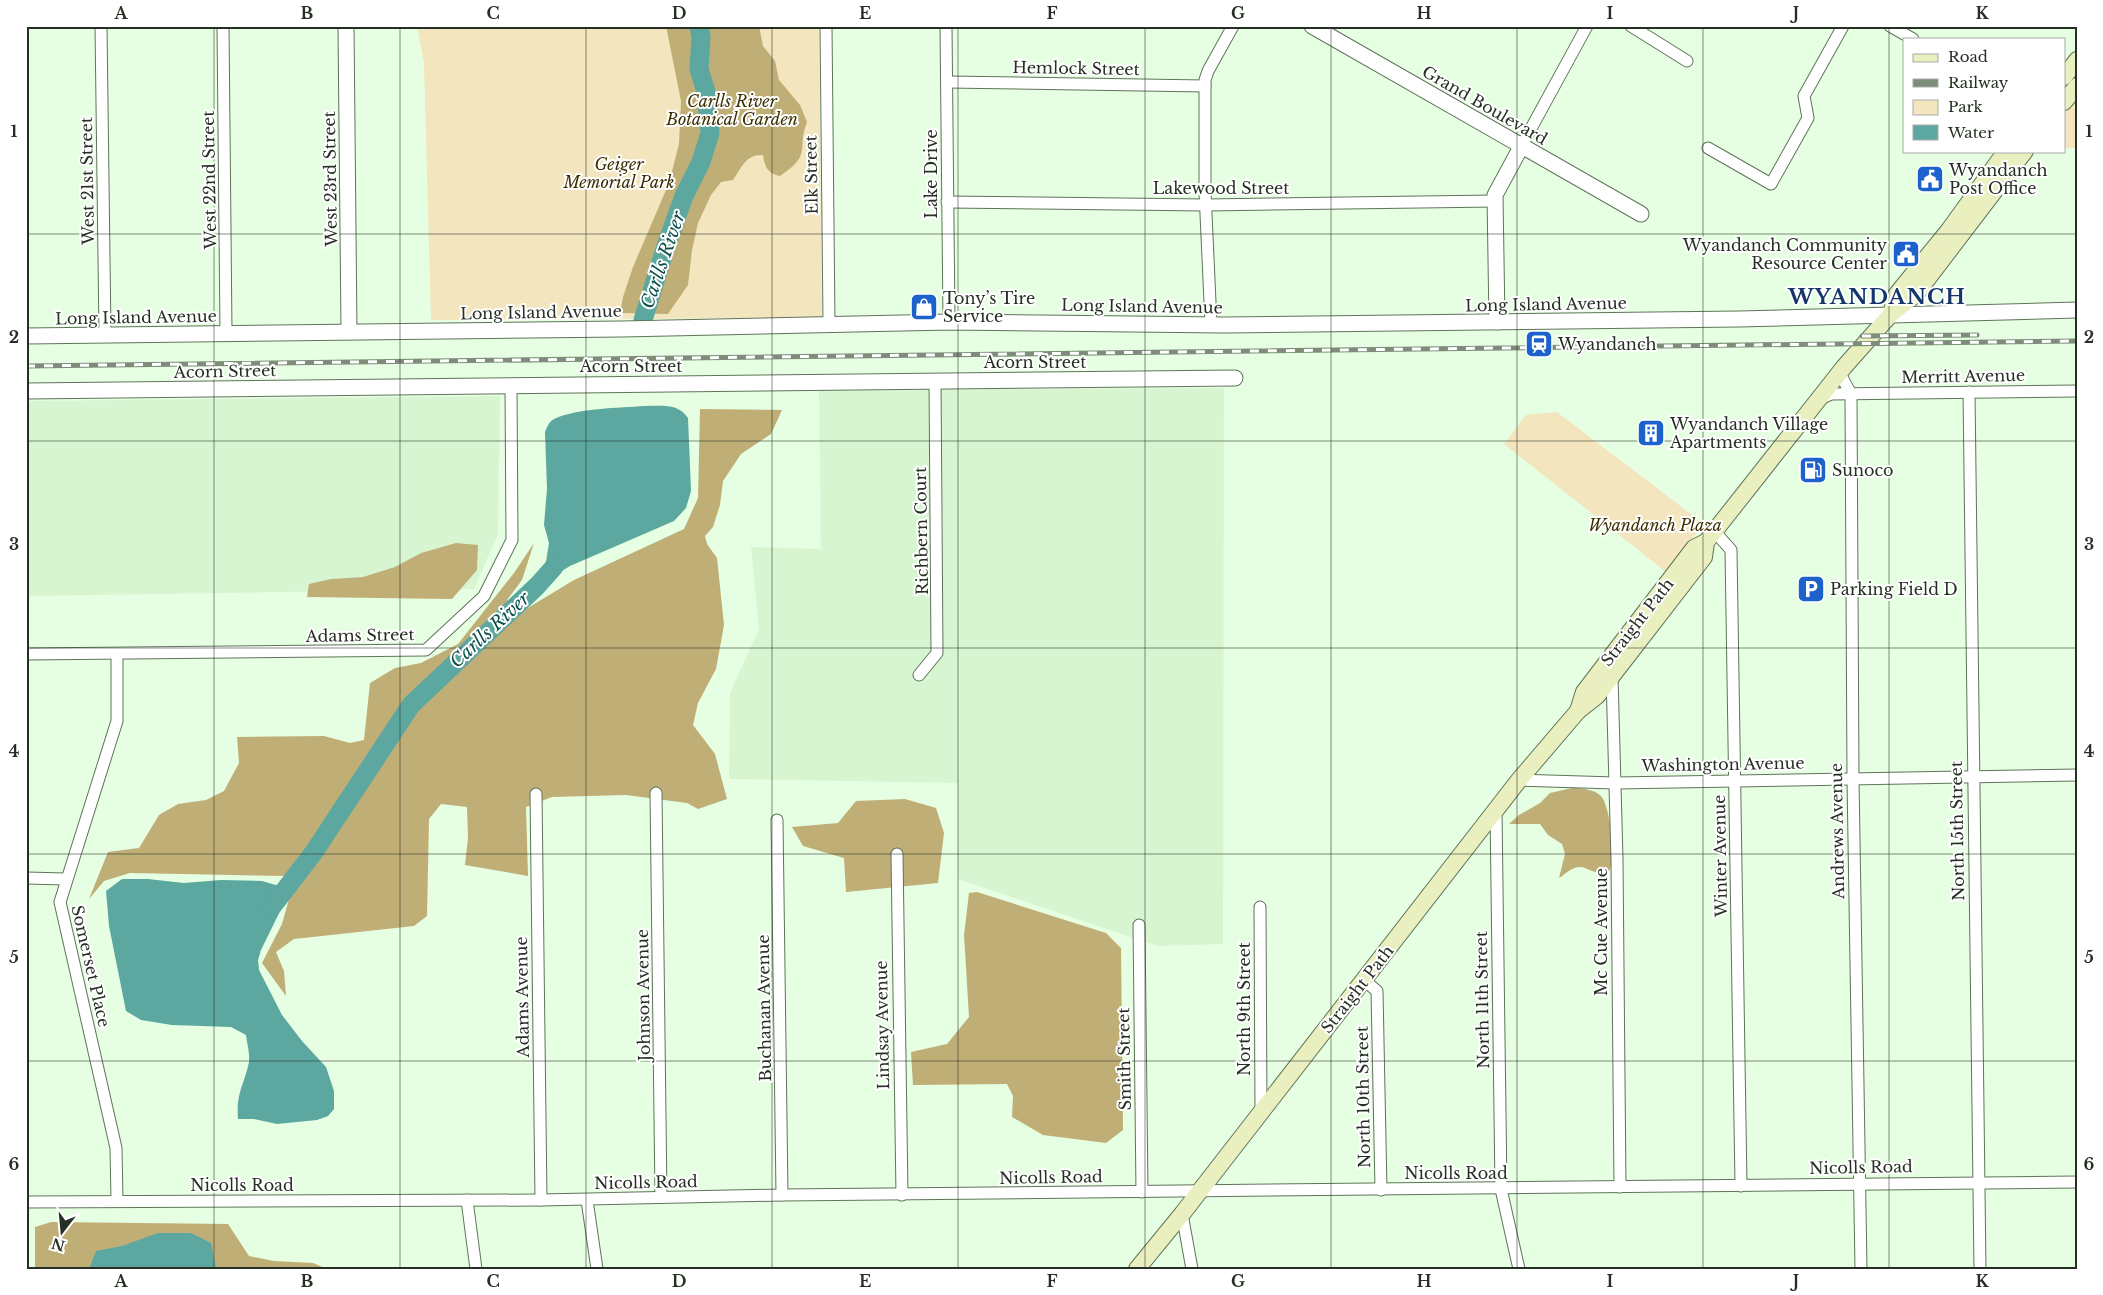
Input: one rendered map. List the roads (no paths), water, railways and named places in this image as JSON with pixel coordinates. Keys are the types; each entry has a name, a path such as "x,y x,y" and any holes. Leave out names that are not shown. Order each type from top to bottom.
{"main road":[{"path":"2066,74 2077,60"},
{"path":"2066,100 2077,86"},
{"name":"Straight Path","path":"1891,314 1896,295 1949,230 2005,152"},
{"name":"Straight Path","path":"1578,711 1584,692 1694,548 1710,537 1839,372 1891,314 1916,294 2023,152"},
{"name":"Straight Path","path":"1137,1269 1182,1214 1519,780 1578,711 1597,696 1704,557 1710,537"}],"street":[{"name":"West 21st Street","path":"101,26 105,335"},
{"name":"West 22nd Street","path":"223,26 226,333"},
{"name":"West 23rd Street","path":"346,26 349,332"},
{"name":"Elk Street","path":"826,26 829,324"},
{"name":"Lake Drive","path":"946,26 949,322"},
{"path":"1211,324 1206,205 1205,86 1206,74 1233,26"},
{"name":"Grand Boulevard","path":"1312,26 1641,214"},
{"path":"1497,322 1495,195 1587,26"},
{"path":"1631,26 1687,61"},
{"path":"1708,148 1771,184 1808,118 1804,96 1843,26"},
{"path":"1890,26 1911,38"},
{"name":"Hemlock Street","path":"947,82 1205,86"},
{"name":"Lakewood Street","path":"947,202 1206,205 1495,201"},
{"name":"Long Island Avenue","path":"26,336 949,322 1211,324 1739,319 2077,310"},
{"path":"1839,372 1851,394"},
{"name":"Acorn Street","path":"26,391 1235,378"},
{"name":"Richbern Court","path":"919,675 938,653 935,380"},
{"name":"Adams Street","path":"26,654 426,650 484,596 512,540 511,385"},
{"name":"Merritt Avenue","path":"1818,400 1831,394 2077,391"},
{"name":"North 15th Street","path":"1969,392 1980,1269"},
{"name":"Andrews Avenue","path":"1851,394 1853,779 1858,1183 1861,1269"},
{"name":"Winter Avenue","path":"1710,537 1731,550 1741,1186"},
{"name":"Somerset Place","path":"117,654 117,721 60,902 116,1148 117,1200"},
{"name":"Mc Cue Avenue","path":"1612,676 1620,1187"},
{"name":"Washington Avenue","path":"1519,780 1615,783 1735,779 1853,779 2077,774"},
{"name":"Johnson Avenue","path":"656,792 661,1197"},
{"name":"Adams Avenue","path":"536,794 541,1200"},
{"name":"North 11th Street","path":"1496,811 1501,1189 1519,1269"},
{"name":"Buchanan Avenue","path":"778,820 782,1195"},
{"name":"Lindsay Avenue","path":"897,854 902,1195"},
{"path":"26,878 66,879"},
{"name":"North 9th Street","path":"1260,907 1261,1112"},
{"name":"Smith Street","path":"1139,925 1142,1192"},
{"name":"North 10th Street","path":"1364,980 1377,991 1381,1190"},
{"name":"Nicolls Road","path":"26,1202 117,1200 587,1200 782,1195 2077,1182"},
{"path":"467,1200 476,1269"},
{"path":"587,1200 597,1269"},
{"path":"1182,1214 1192,1269"}],"water":[{"path":"645,406 674,408 684,413 688,418 691,491 686,508 674,521 570,566 537,586 546,562 549,543 544,525 547,489 545,432 548,425 554,419 564,415 599,409"},
{"path":"122,879 148,879 184,883 221,880 262,881 286,888 285,901 261,950 258,960 259,970 282,1015 302,1041 326,1067 334,1091 334,1109 328,1116 317,1120 277,1124 254,1119 238,1119 239,1095 249,1062 246,1035 231,1027 172,1025 141,1020 126,1011 109,926 106,891"},
{"path":"158,1233 191,1233 211,1243 216,1269 89,1269 96,1251 122,1246"}],"waterway":[{"name":"Carlls River","path":"643,320 665,249 684,196 701,162 710,133 706,92 699,69 701,37 699,26"},
{"path":"701,37 708,26"},
{"name":"Carlls River","path":"271,908 314,852 411,705 537,586 554,567"}],"railway":[{"path":"1862,336 1977,335"},
{"path":"26,366 2077,341"}],"place":[{"name":"Wyandanch Post Office","path":"1930,179"},
{"name":"Wyandanch Community Resource Center","path":"1906,254"},
{"name":"Tony’s Tire Service","path":"924,307"},
{"name":"Wyandanch","path":"1539,344"},
{"name":"Wyandanch Village Apartments","path":"1651,433"},
{"name":"Sunoco","path":"1813,470"},
{"name":"Parking Field D","path":"1811,589"}],"district":[{"name":"WYANDANCH","path":"1877,297"}],"park label":[{"name":"Carlls River Botanical Garden","path":"732,110"},
{"name":"Geiger Memorial Park","path":"619,173"},
{"name":"Wyandanch Plaza","path":"1655,525"}]}
